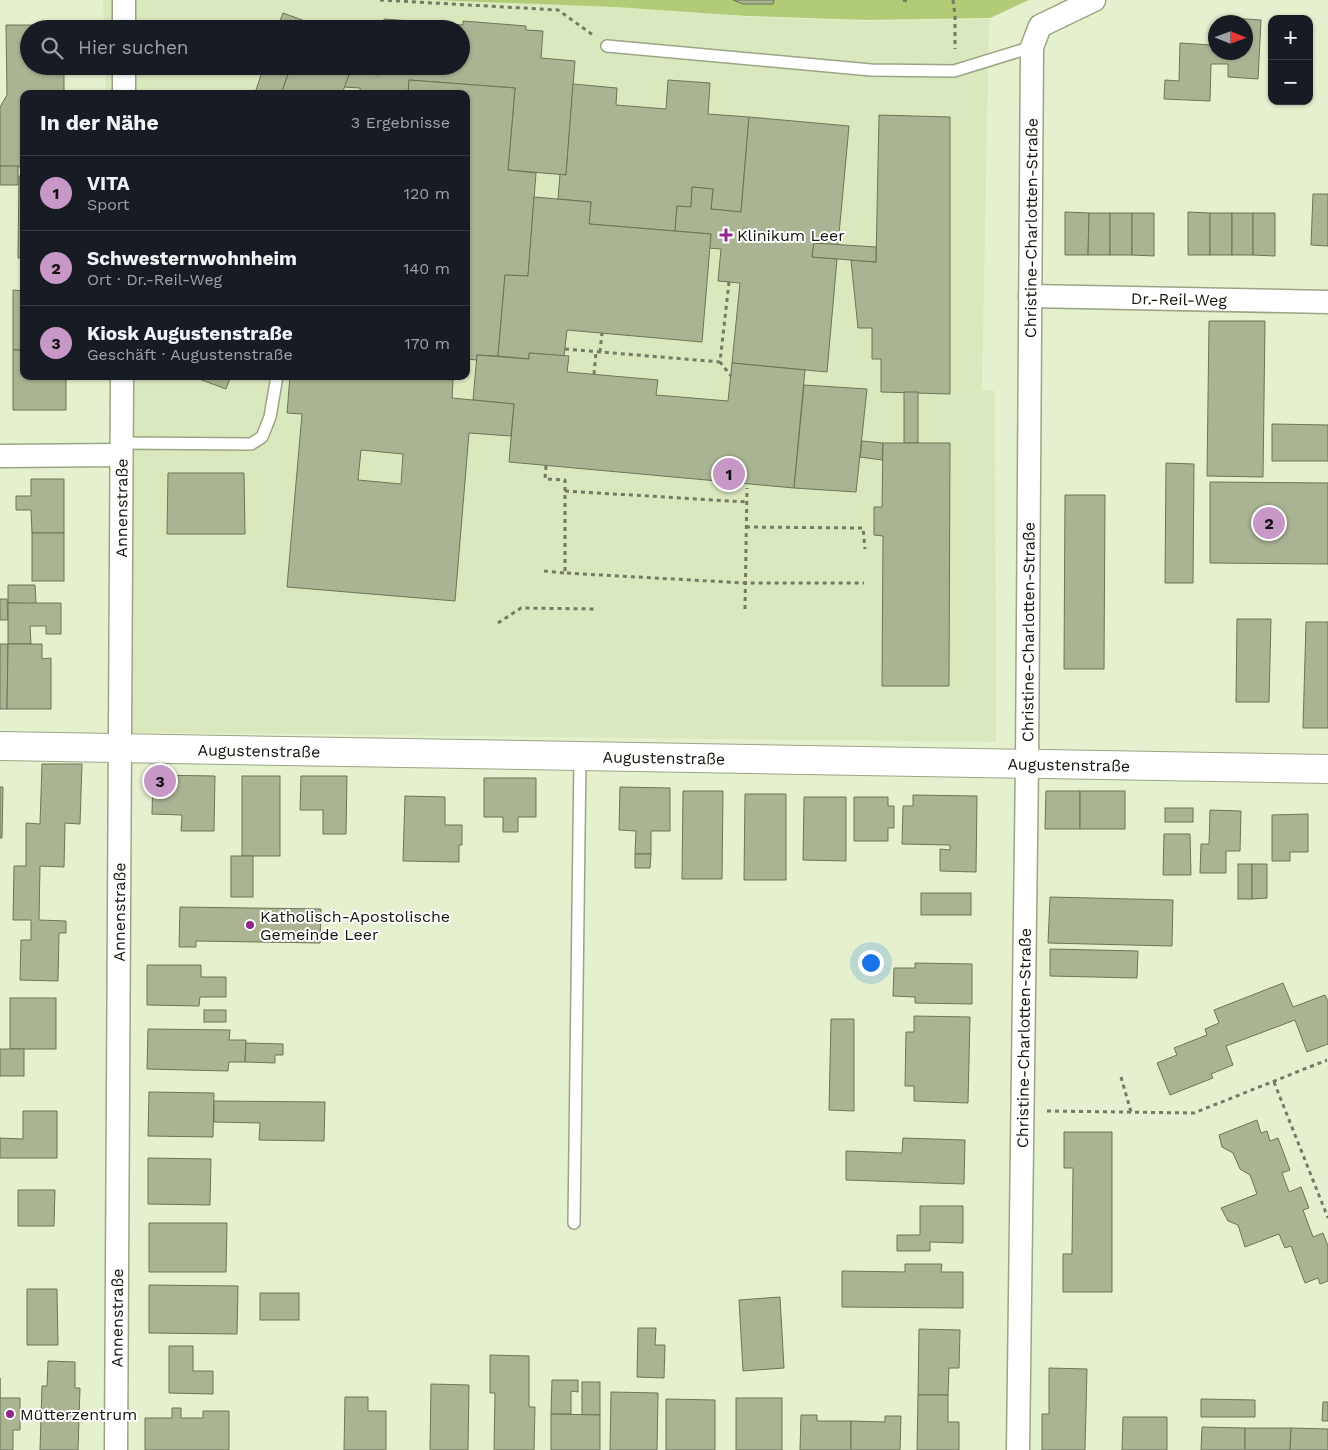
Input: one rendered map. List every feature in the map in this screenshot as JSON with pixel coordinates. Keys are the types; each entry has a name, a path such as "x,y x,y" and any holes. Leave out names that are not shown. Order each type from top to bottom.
{"street":[{"path":"124,0 124,20"},
{"name":"Christine-Charlotten-Straße","path":"1018,1450 1027,764 1032,47 1040,26 1094,0"},
{"path":"124,75 124,90"},
{"name":"Dr.-Reil-Weg","path":"1030,296 1328,302"},
{"name":"Annenstraße","path":"116,1450 122,380"},
{"path":"0,456 121,449"},
{"name":"Augustenstraße","path":"0,746 1328,769"}],"lane":[{"path":"607,46 870,70 954,71 1032,47"},
{"path":"121,449 251,444 262,437 270,417 276,380"},
{"path":"574,1223 580,756"}],"path":[{"path":"380,0 429,1 558,10 607,46"},
{"path":"903,0 908,1"},
{"path":"953,0 955,16 954,71"},
{"path":"729,282 720,362 731,376"},
{"path":"594,374 602,333"},
{"path":"565,349 720,362"},
{"path":"546,466 545,480 565,480 564,573"},
{"path":"745,609 747,488"},
{"path":"564,491 747,502"},
{"path":"746,527 863,528 865,548"},
{"path":"544,571 745,583 864,583"},
{"path":"498,622 521,608 594,609"},
{"path":"1022,1111 1194,1112 1327,1060"},
{"path":"1121,1077 1131,1112"},
{"path":"1274,1082 1328,1218"}],"shaded area":[{"name":"Klinikum Leer","path":"103,0 578,0 616,2 747,17 868,21 989,19 982,390 995,391 996,742 112,732 114,380 470,380 470,90 106,90 105,75 470,75 470,20 104,20"}],"green space":[{"path":"436,0 1029,0 990,18 867,20 747,16 616,7"}],"building":[{"path":"733,0 774,0 773,4 743,4"},
{"path":"283,13 302,20 280,20"},
{"path":"1253,19 1261,20 1258,79 1228,77 1228,64 1211,64 1210,101 1164,99 1165,80 1179,81 1180,43 1208,45 1208,60 1253,60"},
{"path":"470,22 526,26 526,30 543,31 541,58 575,61 566,175 508,170 515,88 409,80 408,90 360,90 360,88 344,87 349,75 470,75"},
{"path":"6,25 20,25 20,75 64,75 64,90 20,90 20,167 0,166 0,107 7,95"},
{"path":"261,75 288,75 282,90 256,90"},
{"path":"288,75 349,75 343,90 282,90"},
{"path":"409,80 515,88 508,170 536,173 528,276 505,275 498,356 477,355 477,360 470,359 470,90 408,90"},
{"path":"668,80 710,83 708,114 749,117 741,212 711,209 713,189 692,187 691,207 677,206 675,231 589,224 591,202 558,199 560,174 566,175 573,84 617,88 616,105 666,109"},
{"path":"879,115 950,117 950,394 881,392 881,359 872,359 872,328 858,328 851,260 876,262"},
{"path":"749,117 849,126 838,245 814,243 812,257 837,259 827,372 732,363 740,283 718,281 721,249 709,248 711,234 675,231 677,206 691,207 692,187 713,189 711,209 741,212"},
{"path":"0,166 18,166 18,185 0,185"},
{"path":"19,176 20,176 20,258 18,258"},
{"path":"1313,194 1328,194 1328,246 1311,245"},
{"path":"534,197 591,202 589,224 711,234 702,342 567,330 564,356 529,353 529,359 498,356 505,275 528,276"},
{"path":"1065,212 1089,213 1088,255 1065,255"},
{"path":"1188,212 1210,213 1210,255 1188,255"},
{"path":"1089,213 1110,213 1110,255 1088,255"},
{"path":"1110,213 1132,213 1132,255 1110,255"},
{"path":"1132,213 1154,213 1154,256 1132,255"},
{"path":"1210,213 1232,213 1232,255 1210,255"},
{"path":"1232,213 1253,213 1253,255 1232,255"},
{"path":"1253,213 1275,213 1275,256 1253,255"},
{"path":"814,243 876,247 876,262 812,257"},
{"path":"13,290 20,291 20,350 13,350"},
{"path":"1209,321 1265,321 1263,477 1207,476"},
{"path":"13,350 20,350 20,380 66,380 66,410 13,410"},
{"path":"529,353 569,356 567,372 658,380 656,395 728,401 732,363 805,370 794,488 509,462 514,404 473,400 477,355 529,359"},
{"path":"202,380 229,380 226,389"},
{"path":"290,380 453,380 452,398 514,404 511,436 469,433 455,601 287,587 302,414 287,413","holes":["361,450 403,454 401,484 358,480"]},
{"path":"804,385 867,389 856,492 794,488"},
{"path":"904,392 918,392 918,443 904,443"},
{"path":"1272,424 1328,425 1328,461 1272,461"},
{"path":"862,441 883,443 882,460 860,457"},
{"path":"883,443 950,443 949,686 882,686 883,536 874,535 874,507 882,507"},
{"path":"1166,463 1194,464 1193,583 1165,583"},
{"path":"168,473 244,473 245,534 167,534"},
{"path":"31,479 64,479 64,533 32,533 31,510 16,510 16,496 31,496"},
{"path":"1210,482 1328,483 1328,564 1210,563"},
{"path":"1065,495 1105,495 1104,669 1064,669"},
{"path":"32,533 64,533 64,581 32,581"},
{"path":"8,585 35,585 36,604 8,603"},
{"path":"0,599 7,599 8,620 0,620"},
{"path":"8,603 61,603 61,634 46,634 46,626 30,626 31,644 8,644"},
{"path":"1237,619 1271,619 1269,702 1236,702"},
{"path":"1306,622 1328,622 1328,728 1303,728"},
{"path":"0,644 8,644 7,709 0,709"},
{"path":"8,644 42,644 42,659 51,658 51,709 7,709"},
{"path":"42,764 82,764 80,824 65,823 64,867 40,866 39,920 66,921 66,933 59,933 58,981 20,980 21,940 31,940 31,920 13,920 14,866 26,866 26,823 40,824"},
{"path":"153,775 215,776 214,831 181,831 182,815 152,814"},
{"path":"242,776 280,776 280,856 242,856"},
{"path":"301,776 347,776 346,834 323,834 323,810 300,810"},
{"path":"484,778 536,778 536,817 518,817 518,832 503,832 503,817 484,817"},
{"path":"0,787 3,787 2,838 0,838"},
{"path":"620,787 670,788 670,831 651,831 651,854 635,854 636,831 619,830"},
{"path":"683,791 723,791 722,879 682,879"},
{"path":"1046,791 1080,791 1080,829 1045,829"},
{"path":"1080,791 1125,791 1125,829 1080,829"},
{"path":"745,794 786,794 786,880 744,880"},
{"path":"913,795 977,796 976,872 940,871 940,849 950,850 950,845 902,844 903,806 913,806"},
{"path":"405,796 445,797 445,825 462,825 462,845 459,845 459,862 403,861"},
{"path":"804,797 846,797 846,861 803,860"},
{"path":"854,797 888,797 888,806 894,806 894,828 888,828 888,841 854,841"},
{"path":"1165,808 1193,808 1193,822 1165,822"},
{"path":"1210,810 1241,811 1240,851 1226,851 1226,873 1200,873 1201,844 1209,844"},
{"path":"1308,814 1308,852 1290,852 1290,861 1272,861 1272,815"},
{"path":"1164,834 1190,834 1191,875 1163,875"},
{"path":"635,854 651,854 650,868 635,868"},
{"path":"231,856 253,856 253,897 231,897"},
{"path":"1238,864 1252,864 1252,899 1238,899"},
{"path":"1252,864 1267,864 1267,898 1252,899"},
{"path":"921,893 971,893 971,915 921,915"},
{"path":"1050,897 1173,900 1172,946 1048,943"},
{"name":"Katholisch-Apostolische Gemeinde Leer","path":"180,907 321,909 320,943 196,941 196,947 179,947"},
{"path":"1050,949 1138,951 1137,978 1050,976"},
{"path":"915,963 972,964 972,1004 915,1003 915,997 893,996 894,968 915,968"},
{"path":"147,965 201,965 201,977 226,977 226,997 200,997 199,1006 147,1005"},
{"path":"1283,983 1293,1007 1325,995 1328,1001 1328,1044 1307,1052 1295,1020 1226,1046 1233,1065 1211,1074 1213,1078 1170,1095 1157,1063 1177,1055 1174,1048 1207,1035 1205,1029 1219,1023 1214,1010"},
{"path":"10,998 56,998 56,1049 10,1049"},
{"path":"204,1010 226,1010 226,1022 204,1022"},
{"path":"914,1016 970,1017 968,1103 914,1101 914,1086 905,1086 906,1032 914,1032"},
{"path":"831,1019 854,1019 854,1111 829,1110"},
{"path":"148,1029 230,1030 229,1040 246,1040 245,1062 229,1062 228,1071 147,1069"},
{"path":"246,1043 283,1044 283,1055 275,1055 275,1063 245,1062"},
{"path":"0,1049 24,1049 24,1076 0,1076"},
{"path":"149,1092 214,1093 213,1137 148,1136"},
{"path":"214,1101 325,1102 324,1141 259,1140 260,1123 214,1122"},
{"path":"23,1111 57,1111 57,1158 0,1158 0,1138 23,1139"},
{"path":"1257,1120 1261,1133 1267,1131 1270,1141 1278,1138 1290,1170 1282,1173 1289,1192 1301,1187 1309,1208 1303,1210 1313,1237 1323,1233 1328,1246 1328,1281 1320,1284 1318,1278 1305,1283 1291,1246 1285,1248 1279,1234 1245,1247 1238,1225 1228,1221 1221,1208 1257,1194 1250,1175 1240,1169 1233,1153 1222,1147 1219,1135"},
{"path":"1064,1132 1112,1132 1112,1292 1063,1292 1063,1254 1072,1254 1073,1168 1064,1168"},
{"path":"903,1138 965,1140 964,1184 846,1180 846,1151 902,1153"},
{"path":"148,1158 211,1159 210,1205 148,1204"},
{"path":"18,1190 55,1190 54,1226 18,1226"},
{"path":"920,1206 963,1206 963,1243 930,1242 930,1251 897,1251 897,1235 920,1235"},
{"path":"149,1223 227,1223 226,1272 149,1272"},
{"path":"905,1264 942,1264 941,1272 963,1272 963,1308 842,1307 842,1271 905,1272"},
{"path":"149,1285 238,1286 237,1334 149,1333"},
{"path":"27,1289 57,1289 58,1345 27,1345"},
{"path":"260,1293 299,1293 299,1320 260,1320"},
{"path":"780,1297 784,1368 743,1371 739,1300"},
{"path":"638,1328 656,1328 655,1345 665,1345 664,1378 637,1377"},
{"path":"919,1329 960,1330 959,1368 949,1368 948,1395 918,1395"},
{"path":"169,1346 193,1346 193,1371 213,1371 213,1394 169,1393"},
{"path":"490,1355 529,1356 529,1407 535,1407 534,1450 494,1450 495,1393 490,1393"},
{"path":"48,1361 75,1362 75,1388 80,1388 78,1450 40,1450 42,1386 47,1386"},
{"path":"1049,1368 1087,1369 1085,1450 1042,1450 1042,1414 1049,1414"},
{"path":"552,1380 578,1380 578,1392 571,1391 571,1414 551,1414"},
{"path":"582,1382 600,1382 600,1415 582,1415"},
{"path":"431,1384 469,1385 468,1450 430,1450"},
{"path":"611,1392 658,1393 657,1450 610,1450"},
{"path":"918,1395 948,1395 948,1422 959,1422 959,1450 917,1450"},
{"path":"345,1397 368,1397 368,1411 386,1411 386,1450 344,1450"},
{"name":"Mütterzentrum","path":"0,1398 20,1398 20,1430 13,1430 13,1450 0,1450"},
{"path":"736,1398 782,1398 782,1450 736,1450"},
{"path":"666,1399 715,1400 715,1450 666,1450"},
{"path":"1201,1399 1255,1400 1255,1417 1201,1417"},
{"path":"1323,1402 1328,1402 1328,1421 1322,1421"},
{"path":"172,1408 181,1408 181,1418 203,1418 203,1411 229,1411 229,1450 145,1450 145,1418 172,1418"},
{"path":"551,1414 600,1415 600,1450 551,1450"},
{"path":"801,1415 817,1415 817,1421 851,1421 851,1450 800,1450"},
{"path":"885,1416 901,1416 900,1450 851,1450 851,1421 885,1422"},
{"path":"1123,1417 1167,1417 1167,1450 1122,1450"},
{"path":"1202,1427 1245,1428 1245,1450 1201,1450"},
{"path":"1245,1428 1291,1428 1290,1450 1245,1450"},
{"path":"1291,1428 1328,1429 1328,1450 1290,1450"}],"place":[{"name":"Klinikum Leer","path":"726,235"},
{"name":"VITA","path":"729,474"},
{"name":"Schwesternwohnheim","path":"1269,523"},
{"name":"Kiosk Augustenstraße","path":"160,781"},
{"name":"Katholisch-Apostolische Gemeinde Leer","path":"250,925"},
{"name":"Mütterzentrum","path":"10,1414"}]}
